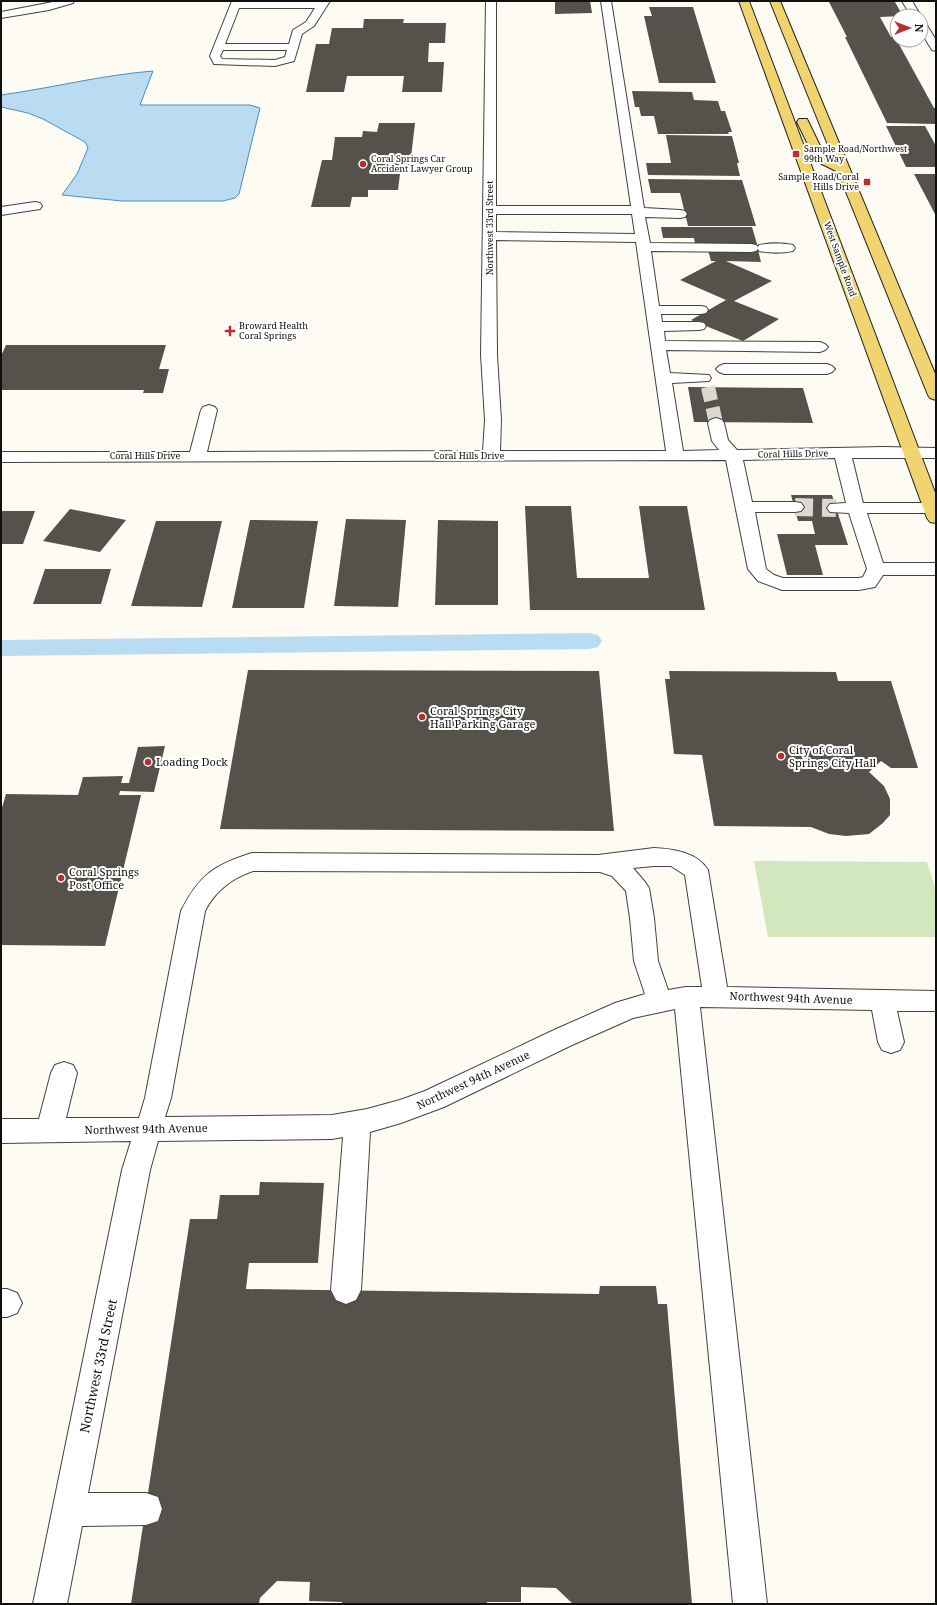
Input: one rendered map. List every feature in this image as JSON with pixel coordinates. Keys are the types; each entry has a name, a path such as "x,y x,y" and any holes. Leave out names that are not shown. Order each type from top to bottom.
{"main road":[{"name":"West Sample Road","path":"744,1 934,513"},
{"path":"775,1 936,395"},
{"path":"780,98 804,125 820,158 843,169"},
{"path":"807,169 821,174"},
{"path":"837,186 859,207"}],"street":[{"path":"1,16 49,3 69,1"},
{"name":"Northwest 33rd Street","path":"490,1 489,355 493,420 491,455"},
{"path":"606,1 675,456"},
{"path":"297,32 290,59 275,63 218,62 215,56 224,32 234,18 236,3 324,3"},
{"path":"282,32 297,32 310,24 324,3"},
{"path":"299,18 314,18"},
{"path":"224,32 238,32"},
{"path":"929,37 936,48"},
{"path":"218,47 293,47"},
{"path":"1,211 35,206"},
{"path":"490,210 637,210 646,213 680,214"},
{"path":"490,236 758,248 788,248"},
{"path":"653,310 701,310"},
{"path":"655,327 699,326"},
{"path":"659,349 720,346 820,347"},
{"path":"664,378 702,372 720,346"},
{"path":"659,349 687,354 702,372"},
{"path":"724,369 827,369"},
{"path":"197,455 202,441 209,410"},
{"path":"716,424 720,441 733,455 757,569 760,574 770,580 782,584 859,584 868,583 872,578 876,569 856,508 842,453"},
{"name":"Coral Hills Drive","path":"1,457 197,455 675,456 911,452 936,453"},
{"path":"745,507 795,507"},
{"path":"836,508 934,513"},
{"path":"876,569 936,569"},
{"path":"598,864 654,857 675,858 696,870 716,995"},
{"name":"Northwest 33rd Street","path":"50,1604 136,1170 158,1098 193,911 202,893 210,884 226,872 252,862 598,864"},
{"path":"598,864 620,869 637,888 642,918 646,960 673,998 750,1604"},
{"name":"Northwest 94th Avenue","path":"1,1131 332,1127 357,1125 401,1113 472,1083 574,1031 631,1008 673,998 716,995 802,1000 936,1001"},
{"path":"882,1000 891,1042"},
{"path":"50,1130 64,1073"},
{"path":"346,1290 357,1125"},
{"path":"68,1510 146,1509"}],"green space":[{"path":"754,861 927,862 936,891 936,937 768,937"}],"water":[{"path":"153,71 140,105 250,105 260,108 239,194 235,198 223,201 122,201 62,195 77,174 88,148 85,142 43,119 28,113 1,107 1,95 115,75"}],"building":[{"path":"555,1 590,1 592,13 555,14"},
{"path":"829,2 895,2 898,8 889,8 889,17 880,17 889,33 889,48 901,48 934,108 936,108 936,124 887,123 845,37 847,37"},
{"path":"649,7 693,7 716,83 659,83 644,16 652,16"},
{"path":"364,19 404,19 403,23 446,23 445,43 429,43 428,62 444,62 442,92 402,92 404,76 347,76 344,92 306,92 316,44 329,44 332,28 363,28"},
{"path":"632,91 692,92 694,100 718,101 721,111 725,111 732,132 728,132 729,134 658,134 654,116 641,116 639,107 635,107"},
{"path":"379,123 415,123 410,166 401,166 398,190 368,190 368,197 352,197 350,207 311,207 322,160 332,160 335,137 362,137 363,131 377,132"},
{"path":"886,126 925,126 936,146 936,167 906,167"},
{"path":"666,135 732,136 739,163 737,163 740,176 648,175 646,163 671,163"},
{"path":"914,174 936,174 936,216"},
{"path":"648,179 742,180 756,226 688,226 680,193 651,193"},
{"path":"661,227 752,227 757,244 695,244 694,238 663,238"},
{"path":"708,250 758,250 761,262 726,261 772,281 734,301 779,319 743,341 691,320 726,300 680,280 716,261 711,261"},
{"path":"6,345 166,345 159,369 169,369 163,393 143,393 144,390 1,390 1,356"},
{"path":"688,387 803,388 813,423 694,422"},
{"path":"791,495 832,495 848,545 815,545 823,575 787,575 777,534 815,534 812,521 798,521"},
{"path":"525,506 571,506 577,578 649,578 639,506 687,506 705,610 530,610"},
{"path":"70,509 126,520 100,552 43,541"},
{"path":"1,511 35,511 23,544 1,544"},
{"path":"346,519 406,520 398,607 334,606"},
{"path":"250,520 318,521 304,608 232,608"},
{"path":"438,520 498,521 498,605 435,605"},
{"path":"156,521 222,521 202,607 131,606"},
{"path":"45,569 111,569 101,604 33,604"},
{"name":"Coral Springs City Hall Parking Garage","path":"248,670 599,671 614,831 220,829"},
{"path":"669,671 836,672 838,681 891,681 918,768 891,768 881,761 869,772 884,786 890,799 890,815 883,823 869,834 846,836 829,834 811,827 714,826 702,755 674,754 665,679 670,679"},
{"name":"Coral Springs Post Office","path":"165,746 154,792 120,791 119,795 141,795 105,946 1,945 1,811 6,794 78,795 83,777 123,776 121,783 129,783 138,747"},
{"path":"260,1182 324,1183 318,1263 249,1263 246,1289 599,1294 600,1286 656,1286 658,1304 667,1304 692,1604 573,1604 556,1588 521,1587 521,1602 487,1602 487,1604 342,1604 342,1602 309,1601 310,1582 277,1581 260,1598 259,1604 131,1604 190,1219 217,1219 220,1195 259,1195"}],"waterway":[{"path":"1,648 589,641"}],"tunnel":[{"path":"708,387 716,423"},
{"path":"795,507 836,508"}],"place":[{"name":"Sample Road/Northwest 99th Way","path":"796,154"},
{"name":"Coral Springs Car Accident Lawyer Group","path":"363,164"},
{"name":"Sample Road/Coral Hills Drive","path":"867,182"},
{"name":"Broward Health Coral Springs","path":"230,331"},
{"name":"Coral Springs City Hall Parking Garage","path":"422,717"},
{"name":"City of Coral Springs City Hall","path":"781,756"},
{"name":"Loading Dock","path":"148,762"},
{"name":"Coral Springs Post Office","path":"61,878"}]}
